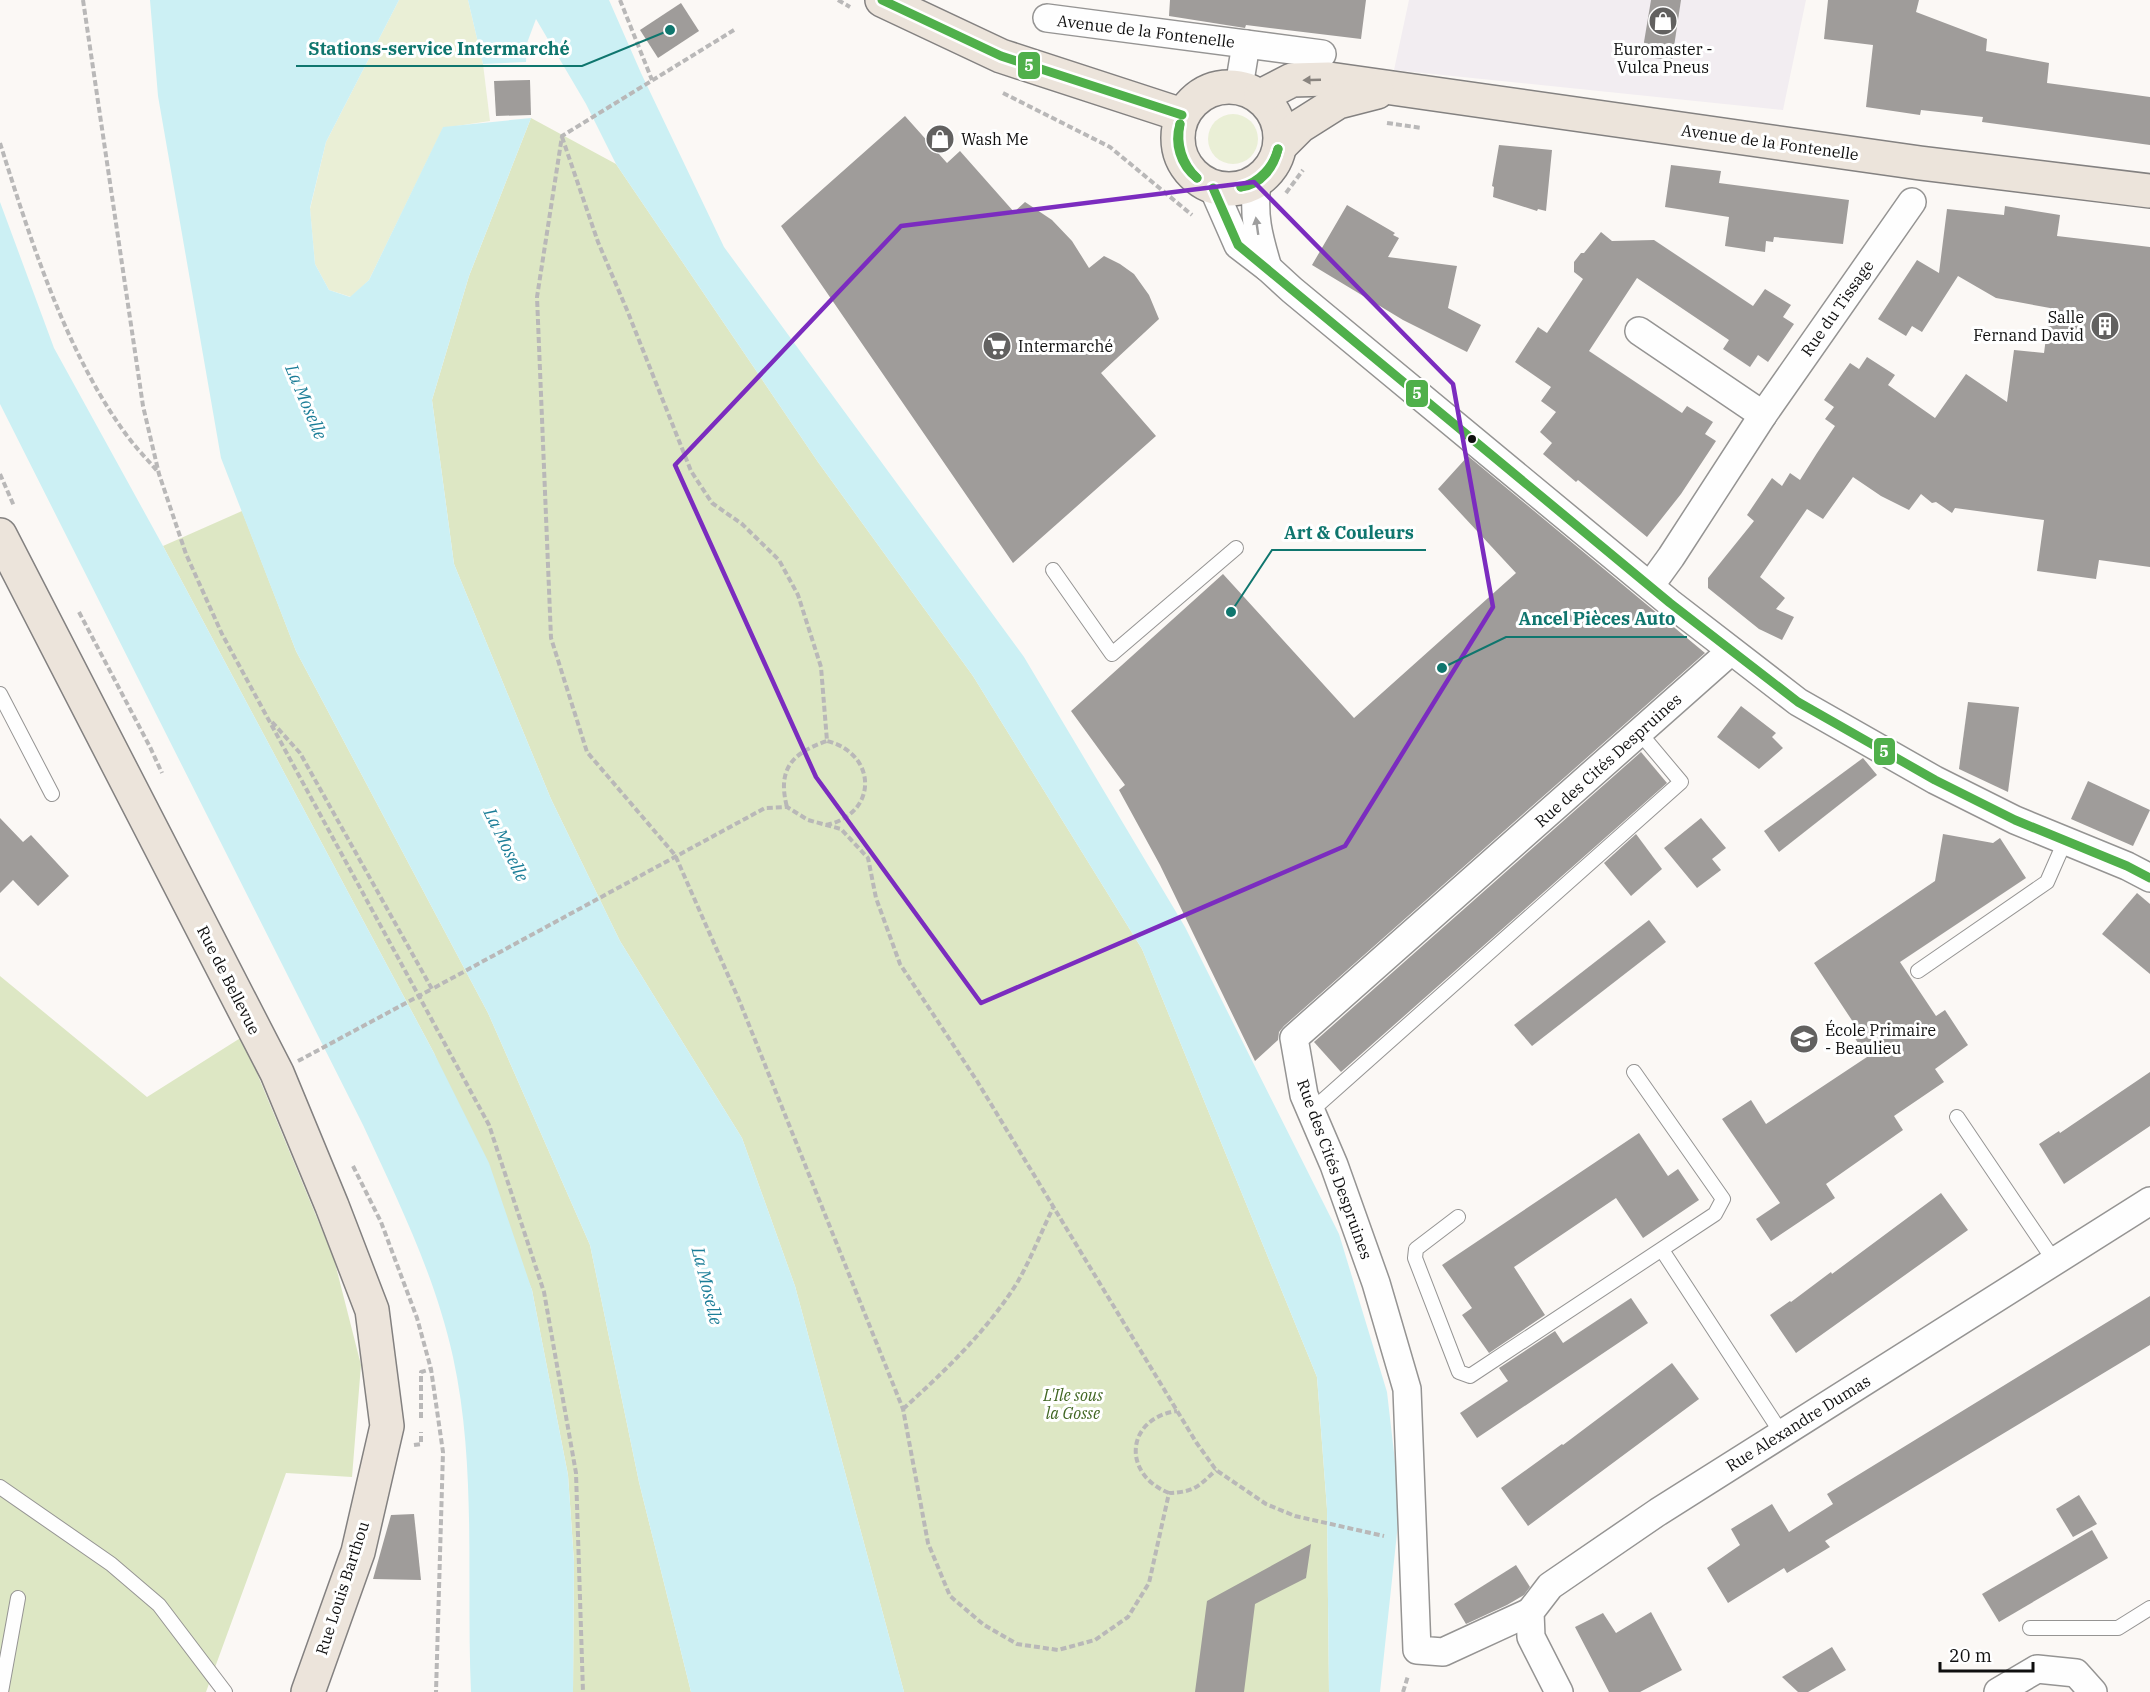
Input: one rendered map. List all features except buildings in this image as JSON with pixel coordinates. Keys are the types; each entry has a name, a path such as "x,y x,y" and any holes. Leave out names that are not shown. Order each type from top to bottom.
{"main road":[{"path":"870,6 1001,56 1182,116"},
{"name":"Avenue de la Fontenelle","path":"1250,92 1292,80 1329,79 1946,167 2150,190"},
{"path":"1226,86 1250,92 1273,110 1280,127 1281,145 1273,166 1271,188 1235,190 1213,188 1194,177 1181,158 1177,137 1182,116 1193,100 1209,90 1226,86"},
{"name":"Avenue de la Fontenelle","path":"1281,145 1300,126 1338,102 1391,89"},
{"name":"Rue de Bellevue","path":"0,535 282,1084 372,1310 387,1426 382,1448"},
{"name":"Rue Louis Barthou","path":"308,1692 358,1551 382,1448"}],"street":[{"name":"Avenue de la Fontenelle","path":"1047,18 1322,54"},
{"name":"Avenue de la Fontenelle","path":"1246,44 1250,92"},
{"path":"1213,188 1231,234 1238,245 1650,586 1798,702 1935,780 2015,820 2127,866 2150,878"},
{"path":"1268,268 1256,230 1255,202 1271,188"},
{"name":"Rue du Tissage","path":"1650,586 1763,415 1912,202"},
{"path":"1639,331 1763,415"},
{"name":"Rue des Cités Despruines","path":"1530,1612 1443,1652 1417,1650 1407,1389 1376,1283 1334,1165 1304,1095 1294,1038 1731,651"},
{"name":"Rue Alexandre Dumas","path":"1530,1612 1550,1586 1658,1512 2150,1201"},
{"path":"1530,1612 1532,1637 1559,1692"},
{"path":"1998,1692 2037,1669 2076,1673 2092,1692"}],"lane":[{"path":"1053,570 1112,654 1236,548"},
{"path":"0,693 52,794"},
{"path":"1311,1112 1681,782 1639,732"},
{"path":"1918,971 2048,882 2065,841"},
{"path":"1458,1217 1416,1249 1415,1258 1459,1372 1470,1376 1715,1214 1723,1199 1634,1072"},
{"path":"1958,1117 2055,1262"},
{"path":"1662,1250 1782,1434"},
{"path":"0,1487 111,1564 159,1605 225,1692"},
{"path":"1,1692 18,1598"},
{"path":"2030,1628 2118,1628 2150,1608"}],"path":[{"path":"83,0 143,406 159,474 186,554 222,634 489,1125 544,1292 576,1473 583,1692"},
{"path":"620,0 652,80"},
{"path":"838,0 870,6"},
{"path":"734,30 562,136 537,297 551,638 587,752 675,855 739,1000 903,1409 928,1543 950,1596 984,1625 1017,1644 1058,1650 1095,1640 1128,1617 1149,1584 1169,1493"},
{"path":"999,91 1110,147 1208,229 1231,234"},
{"path":"1386,123 1433,129"},
{"path":"562,136 598,242 691,471 712,503 742,524 778,560 798,595 821,667 827,741"},
{"path":"0,143 27,229 55,301 90,376 125,434 159,474"},
{"path":"1271,188 1306,166"},
{"path":"268,716 300,753 432,988"},
{"path":"787,807 783,793 783,778 790,765 800,754 827,741 840,744 851,751 859,761 865,774 865,787 862,799 848,817 825,825"},
{"path":"298,1061 765,808 787,807 808,820 841,829 868,858 876,898 900,963 977,1081 1177,1410 1216,1470 1266,1503 1295,1516 1413,1543"},
{"path":"903,1409 943,1373 987,1325 1018,1281 1053,1207"},
{"path":"1177,1410 1153,1418 1138,1438 1136,1451 1138,1465 1145,1478 1156,1487 1169,1493 1188,1492 1216,1470"}],"highlighted area":[{"path":"1254,182 1453,384 1493,607 1345,846 981,1003 816,777 675,465 901,226"}],"shaded area":[{"path":"1409,0 1806,0 1783,110 1394,70"}],"green space":[{"path":"399,0 468,0 483,64 490,121 443,128 369,280 351,297 329,290 315,264 310,209 326,142"},
{"path":"1228,114 1238,114 1251,121 1258,134 1258,144 1251,157 1238,164 1228,164 1219,160 1212,153 1208,144 1208,134 1212,125 1219,118"},
{"name":"L'Ile sous la Gosse","path":"531,118 616,164 818,462 973,676 1142,949 1317,1377 1327,1509 1329,1692 904,1692 795,1286 742,1138 620,941 551,799 454,564 432,400 469,276"},
{"path":"242,511 296,651 488,1013 590,1245 639,1482 691,1692 573,1692 574,1562 568,1475 532,1290 434,1053 163,546"},
{"path":"0,976 147,1097 242,1037 334,1259 361,1365 352,1477 286,1473 206,1692 0,1692"}],"water":[{"name":"La Moselle","path":"150,0 399,0 326,142 310,208 315,264 329,290 350,297 369,280 443,127 531,118 469,276 432,400 454,564 551,799 620,941 742,1138 795,1286 904,1692 691,1692 639,1482 590,1245 488,1013 296,651 221,458 158,96"},
{"path":"468,0 609,0 641,73 724,247 1024,657 1185,927 1339,1234 1387,1392 1400,1505 1380,1692 1329,1692 1327,1509 1317,1377 1142,949 973,676 818,462 616,164 586,104 536,19 527,43 526,62 483,64"},
{"path":"0,202 54,348 163,546 434,1053 489,1163 532,1290 568,1475 574,1562 573,1692 471,1692 468,1482 465,1440 453,1357 436,1297 414,1239 363,1125 0,404"}],"transit line":[{"name":"5","path":"882,0 1001,56 1182,115"},
{"name":"5","path":"1180,124 1181,153 1187,166 1197,178"},
{"name":"5","path":"1180,124 1178,131 1180,153 1186,167 1197,178"},
{"name":"5","path":"1241,187 1265,173 1278,149"},
{"name":"5","path":"1241,187 1255,183 1266,174 1278,149"},
{"name":"5","path":"1213,188 1238,245 1670,603 1798,702 1935,780 2015,820 2127,866 2150,878"}],"place":[{"name":"Euromaster - Vulca Pneus","path":"1663,21"},
{"name":"Stations-service Intermarché","path":"670,30"},
{"name":"Wash Me","path":"940,139"},
{"name":"Salle Fernand David","path":"2105,326"},
{"name":"Intermarché","path":"997,346"},
{"name":"Art & Couleurs","path":"1231,612"},
{"name":"Ancel Pièces Auto","path":"1442,668"},
{"name":"École Primaire - Beaulieu","path":"1804,1039"}]}
